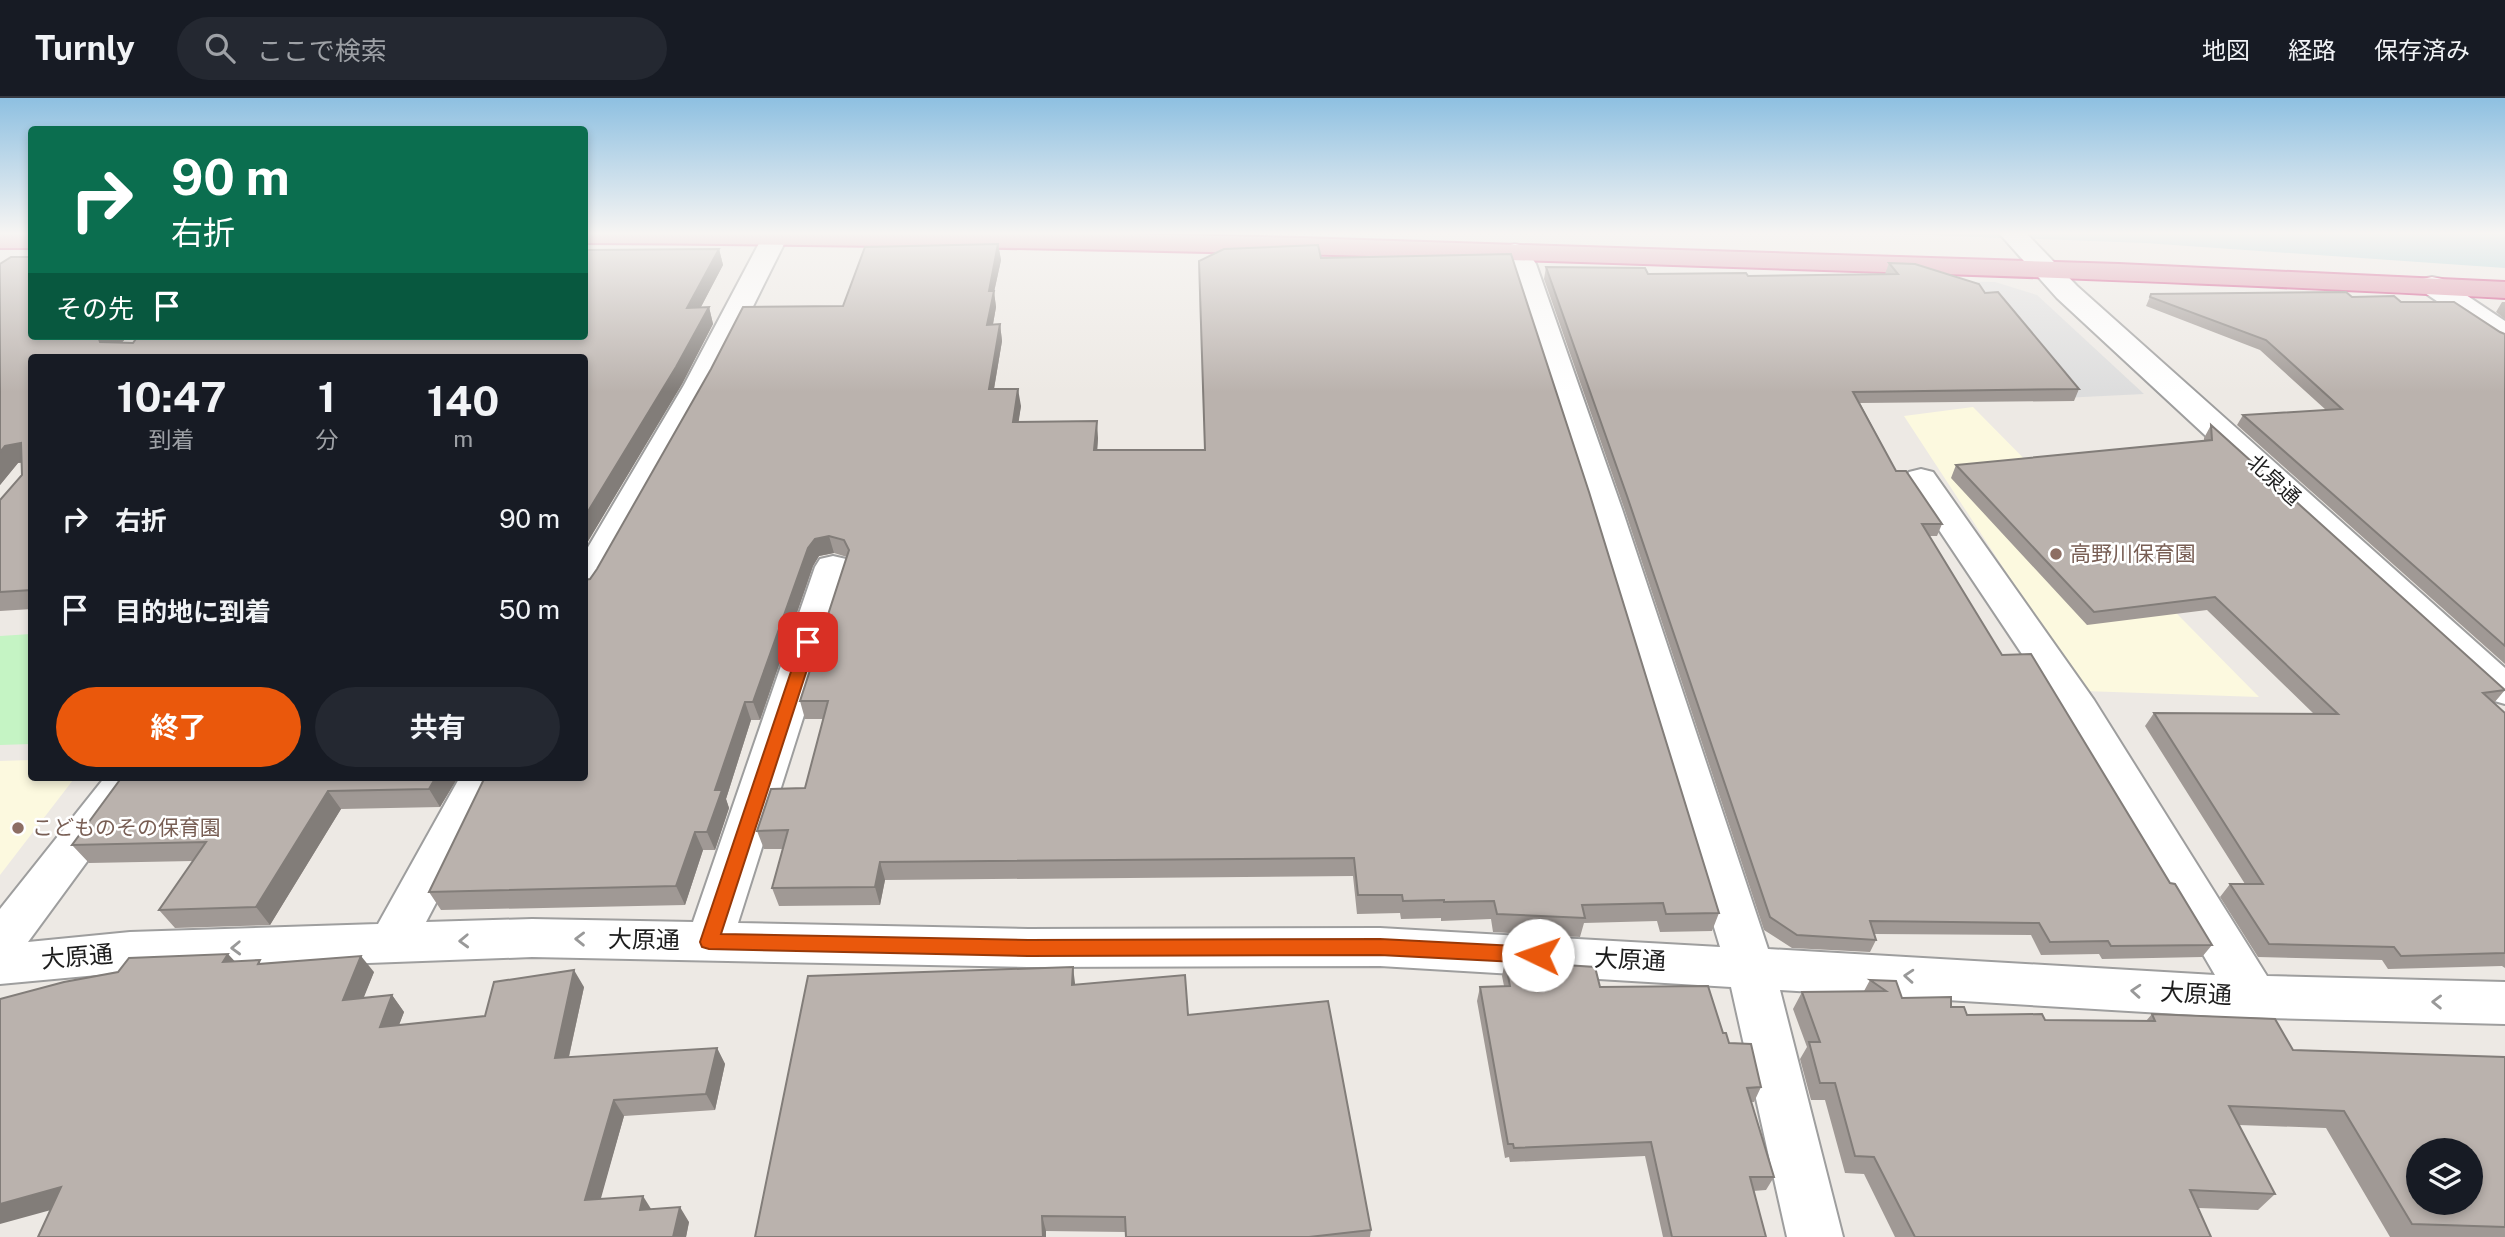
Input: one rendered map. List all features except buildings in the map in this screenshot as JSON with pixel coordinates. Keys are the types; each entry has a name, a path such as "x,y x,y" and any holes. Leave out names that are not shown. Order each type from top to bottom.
{"highway":[{"path":"2434,285 2505,290"}],"street":[{"path":"588,579 699,385 750,285"},
{"path":"1530,285 1605,509 1750,967 1815,1237"},
{"name":"北泉通","path":"2064,285 2505,690"},
{"path":"2432,285 2505,334"},
{"path":"1921,478 2080,710 2254,997"},
{"path":"709,942 833,567"},
{"path":"0,943 125,781"},
{"path":"392,943 479,781"},
{"name":"大原通","path":"0,964 130,952 532,938 1028,948 1380,947 2254,997 2505,1003"}],"shaded area":[{"path":"1931,285 2005,285 2037,295 2144,394 1980,402"},
{"name":"高野川保育園","path":"1973,407 2259,697 2084,691 1904,416"},
{"name":"こどものその保育園","path":"28,760 28,781 72,781 0,875 0,761"}],"green space":[{"path":"28,634 28,744 0,745 0,636"}],"place":[{"name":"高野川保育園","path":"2056,554"},
{"name":"こどものその保育園","path":"18,828"}],"route":[{"path":"808,642 709,942 1028,948 1380,947 1538,955"}]}
